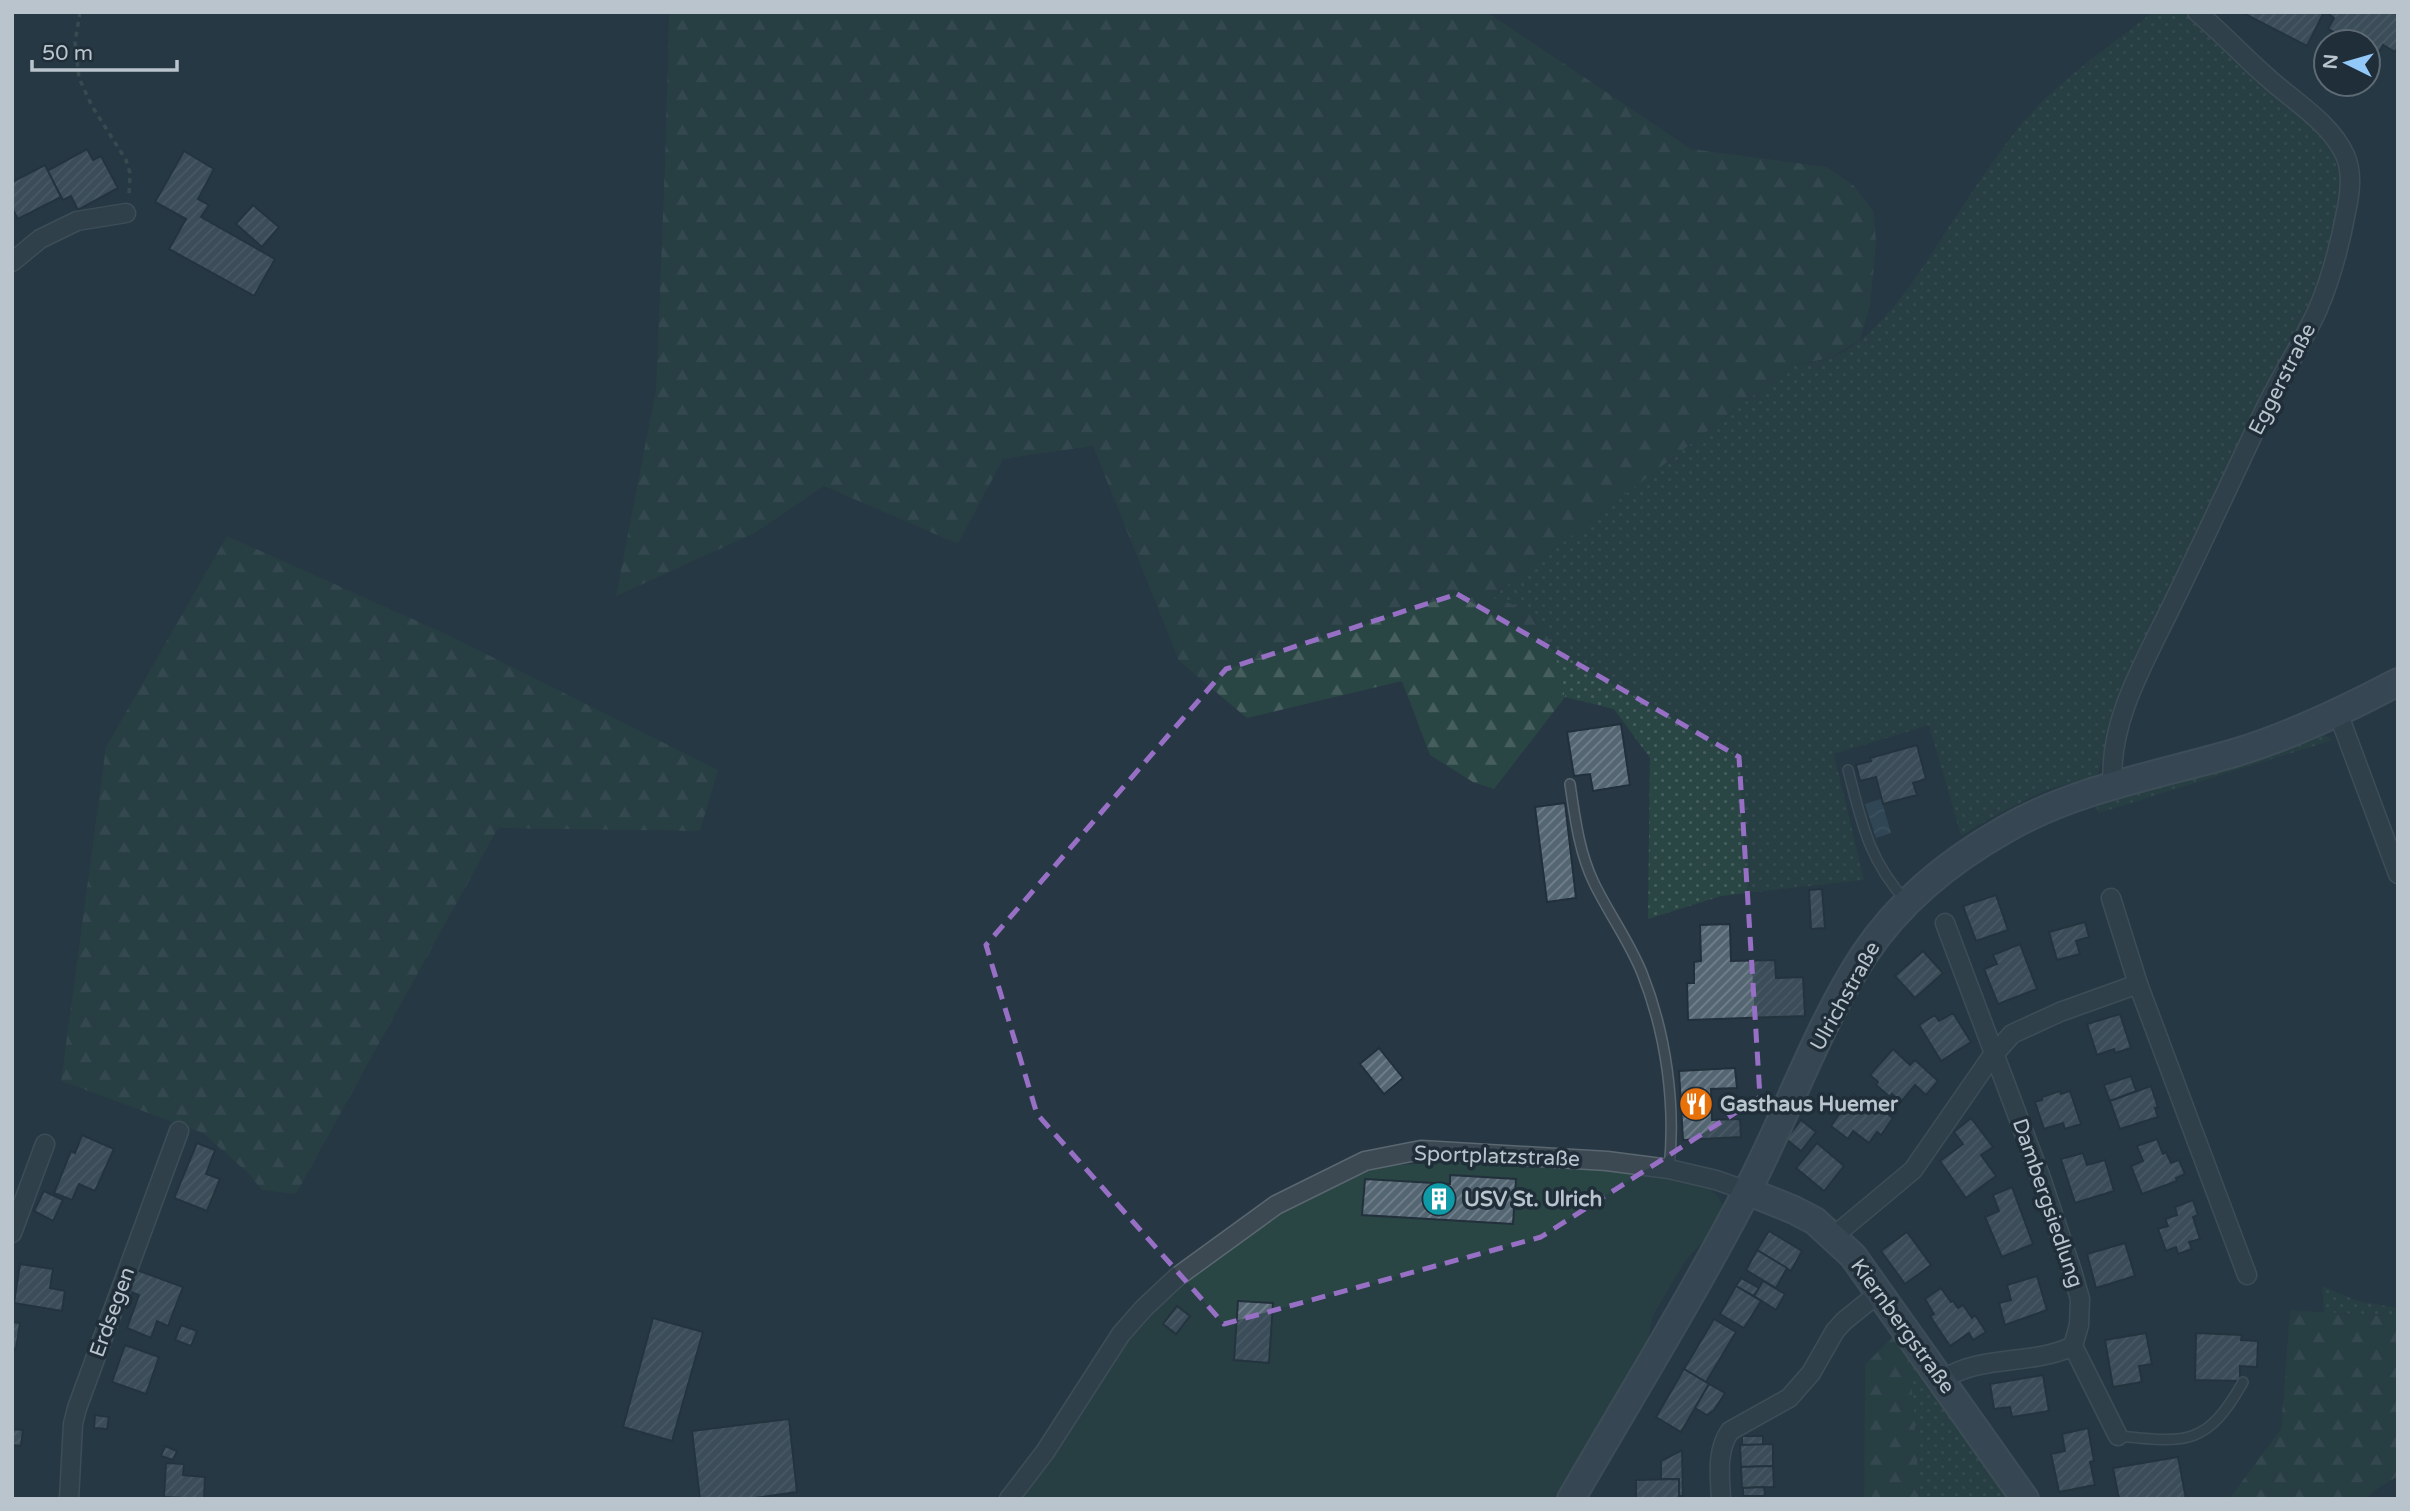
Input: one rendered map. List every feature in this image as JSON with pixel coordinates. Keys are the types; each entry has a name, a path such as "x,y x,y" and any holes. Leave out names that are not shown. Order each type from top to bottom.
{"street":[{"name":"Eggerstraße","path":"2113,787 2112,756 2138,676 2267,405 2318,309 2332,273 2349,195 2350,175 2346,157 2337,140 2197,12"},
{"path":"12,262 40,239 77,221 126,213"},
{"name":"Ulrichstraße","path":"1572,1499 1747,1191 1843,991 1865,954 1908,902 1974,848 2008,827 2073,799 2238,752 2287,735 2338,713 2398,682"},
{"path":"2338,713 2398,874"},
{"path":"2111,898 2138,984 2247,1275"},
{"name":"Dambergsiedlung","path":"1945,923 2041,1178 2080,1299 2079,1325 2073,1346"},
{"path":"1834,1236 1913,1170 1995,1052 2012,1034 2022,1027 2138,984"},
{"name":"Erdsegen","path":"69,1499 76,1408 179,1131"},
{"path":"12,1234 45,1144"},
{"name":"Sportplatzstraße","path":"1009,1499 1045,1452 1121,1334 1144,1307 1177,1277 1276,1205 1366,1161 1420,1150 1607,1161 1669,1169 1716,1180 1747,1191"},
{"name":"Kiernbergstraße","path":"1747,1191 1794,1210 1815,1222 1834,1236 1853,1256 2025,1499"},
{"path":"1721,1499 1720,1454 1723,1440 1730,1431 1789,1398 1811,1373 1835,1331 1881,1292"},
{"path":"1942,1380 1965,1368 2058,1353 2073,1346 2118,1436"}],"lane":[{"path":"1848,770 1873,853 1891,884 1908,902"},
{"path":"1570,784 1585,860 1595,885 1627,939 1652,1000 1665,1056 1671,1150 1669,1169"},
{"path":"2118,1436 2178,1439 2199,1434 2214,1425 2243,1382"}],"path":[{"path":"80,12 75,42 79,78 92,106 126,160 130,173 126,213"}],"highlighted area":[{"path":"1457,594 1739,757 1760,1097 1541,1237 1224,1324 1037,1114 986,945 1226,669"}],"green space":[{"path":"669,12 1487,12 1691,149 1827,167 1854,186 1874,212 1876,244 1870,306 1860,340 1830,358 1793,365 1492,597 1523,609 1541,626 1552,648 1565,697 1494,789 1473,782 1430,755 1402,681 1247,718 1179,661 1093,446 1003,459 958,544 824,486 755,533 616,596 656,389"},
{"path":"2153,12 2189,12 2317,128 2330,144 2341,177 2340,203 2315,296 2257,407 2117,709 2098,774 2045,791 1961,836 1929,725 1834,754 1864,880 1721,896 1648,919 1650,758 1614,709 1565,697 1556,661 1491,598 1793,365 1830,358 1867,335 1915,279 1986,171 2037,106"},
{"path":"227,536 446,634 718,770 700,831 498,828 296,1194 262,1190 249,1174 203,1133 61,1081 106,747"},
{"path":"2315,733 2333,740 2099,813 2094,803"},
{"path":"1469,1161 1623,1169 1707,1186 1722,1204 1722,1215 1717,1227 1686,1260 1653,1315 1646,1351 1555,1499 1017,1499 1044,1465 1135,1329 1153,1309 1201,1267 1280,1209 1381,1166"},
{"path":"2322,1286 2358,1301 2398,1308 2398,1317 2324,1312"},
{"path":"2290,1310 2398,1317 2398,1476 2365,1499 2229,1499 2281,1429"},
{"path":"1895,1334 2015,1499 1920,1499 1911,1376"},
{"path":"1895,1334 1907,1359 1911,1376 1920,1499 1864,1499 1865,1365"}],"water":[{"path":"1881,799 1891,833 1876,838 1865,804"}],"building":[{"path":"2241,12 2324,12 2316,28 2312,28 2312,36 2307,46"},
{"path":"2326,12 2393,12 2398,15 2398,47 2395,52 2382,47 2382,28 2329,28 2334,18"},
{"path":"87,149 93,160 101,156 118,188 78,210 71,196 63,200 47,171"},
{"path":"184,151 214,169 198,199 209,205 201,217 275,259 254,296 169,249 186,219 155,202"},
{"path":"45,165 61,197 18,219 12,208 12,182"},
{"path":"253,205 279,227 262,247 236,224"},
{"path":"1621,724 1630,785 1593,791 1590,774 1574,776 1567,732"},
{"path":"1917,745 1926,779 1913,783 1917,795 1883,804 1876,777 1860,781 1856,765 1871,761 1870,758"},
{"path":"1565,803 1576,898 1547,902 1535,807"},
{"path":"1822,889 1825,928 1811,929 1809,890"},
{"path":"1996,895 2008,930 1976,941 1963,906"},
{"path":"2085,922 2089,937 2076,941 2080,954 2057,960 2049,932"},
{"path":"1730,924 1731,961 1775,960 1776,978 1803,977 1805,1016 1688,1020 1687,983 1694,983 1694,962 1701,961 1700,925"},
{"path":"2020,944 2037,989 1998,1004 1984,969 1997,964 1993,955"},
{"path":"1923,951 1943,973 1915,998 1895,976"},
{"path":"1953,1013 1971,1042 1941,1061 1919,1025 1935,1015 1939,1021"},
{"path":"2120,1014 2131,1048 2115,1053 2114,1049 2097,1055 2087,1024"},
{"path":"1379,1048 1403,1078 1384,1094 1360,1064"},
{"path":"1893,1049 1910,1065 1915,1060 1938,1081 1926,1095 1915,1085 1901,1102 1876,1085 1878,1082 1870,1075"},
{"name":"Gasthaus Huemer","path":"1735,1068 1737,1088 1711,1089 1712,1120 1740,1119 1741,1137 1683,1140 1679,1071"},
{"path":"2131,1076 2136,1091 2110,1101 2104,1085"},
{"path":"2151,1086 2158,1107 2155,1108 2158,1117 2120,1129 2110,1101"},
{"path":"2060,1091 2061,1094 2070,1091 2081,1124 2065,1129 2063,1123 2044,1129 2035,1102"},
{"path":"1853,1094 1868,1105 1871,1101 1893,1118 1881,1135 1877,1132 1869,1143 1853,1131 1848,1139 1831,1126"},
{"path":"1971,1118 1993,1147 1981,1155 1996,1176 1966,1198 1940,1161 1963,1144 1954,1132"},
{"path":"1801,1120 1816,1132 1801,1151 1786,1139"},
{"path":"82,1135 114,1149 95,1191 79,1184 72,1200 54,1193 71,1151 75,1153"},
{"path":"2157,1139 2163,1154 2166,1152 2171,1163 2179,1160 2185,1174 2176,1178 2177,1181 2142,1194 2131,1166 2143,1161 2137,1146"},
{"path":"197,1143 215,1150 206,1174 220,1179 207,1211 174,1198"},
{"path":"1817,1143 1844,1166 1824,1191 1796,1168"},
{"path":"2083,1153 2087,1165 2105,1160 2114,1191 2075,1203 2061,1159"},
{"name":"USV St. Ulrich","path":"1450,1175 1516,1179 1513,1224 1362,1215 1365,1179 1450,1184"},
{"path":"2012,1187 2033,1244 2002,1257 1985,1217 1999,1211 1993,1195"},
{"path":"44,1191 63,1200 53,1221 34,1211"},
{"path":"2193,1200 2198,1215 2193,1217 2200,1239 2189,1242 2192,1249 2178,1254 2176,1247 2166,1251 2158,1229 2168,1226 2165,1219 2177,1215 2175,1207"},
{"path":"1769,1231 1802,1251 1791,1271 1757,1250"},
{"path":"1907,1232 1931,1265 1905,1284 1881,1251"},
{"path":"2125,1243 2135,1276 2096,1288 2087,1254"},
{"path":"1757,1250 1787,1268 1776,1288 1746,1270"},
{"path":"20,1264 53,1269 50,1288 65,1291 62,1311 14,1303"},
{"path":"134,1269 183,1287 168,1326 157,1321 151,1338 127,1328 139,1295 126,1290"},
{"path":"2037,1276 2047,1310 2005,1325 1999,1303 2011,1300 2007,1285"},
{"path":"1741,1278 1759,1288 1754,1296 1736,1286"},
{"path":"1763,1281 1785,1294 1776,1310 1754,1296"},
{"path":"1736,1286 1761,1301 1744,1328 1720,1314"},
{"path":"1941,1288 1958,1308 1963,1305 1972,1318 1975,1315 1986,1332 1973,1340 1969,1333 1950,1346 1930,1316 1934,1314 1925,1299"},
{"path":"1238,1301 1273,1303 1269,1363 1234,1360"},
{"path":"1177,1306 1190,1316 1176,1334 1163,1324"},
{"path":"653,1318 703,1332 672,1441 623,1427"},
{"path":"1714,1319 1736,1332 1706,1382 1684,1369"},
{"path":"12,1322 20,1323 16,1349 12,1348"},
{"path":"181,1325 197,1331 191,1346 175,1340"},
{"path":"2146,1333 2152,1364 2139,1366 2142,1382 2113,1387 2105,1340"},
{"path":"2196,1333 2242,1335 2241,1340 2258,1341 2257,1367 2240,1366 2240,1381 2195,1380"},
{"path":"125,1345 159,1357 146,1394 112,1382"},
{"path":"1684,1369 1709,1384 1681,1432 1656,1417"},
{"path":"2043,1375 2049,1411 2012,1417 2010,1407 1994,1409 1990,1384"},
{"path":"1709,1384 1725,1393 1714,1410 1707,1415 1695,1408"},
{"path":"95,1415 109,1417 107,1429 94,1428"},
{"path":"789,1419 797,1492 748,1499 700,1499 692,1431"},
{"path":"2088,1428 2094,1461 2090,1462 2095,1485 2059,1492 2051,1454 2065,1451 2062,1434"},
{"path":"12,1429 23,1430 21,1446 12,1445"},
{"path":"1742,1436 1763,1436 1763,1445 1742,1445"},
{"path":"1773,1444 1773,1466 1741,1467 1740,1445"},
{"path":"165,1446 177,1451 173,1460 161,1456"},
{"path":"1682,1450 1683,1496 1679,1496 1679,1479 1661,1479 1661,1461"},
{"path":"2178,1457 2186,1499 2119,1499 2113,1468"},
{"path":"166,1463 184,1464 183,1475 205,1477 204,1499 164,1497"},
{"path":"1773,1466 1774,1487 1742,1488 1741,1467"},
{"path":"1679,1479 1679,1499 1636,1499 1636,1480"},
{"path":"1764,1487 1765,1496 1743,1496 1743,1488"}],"place":[{"name":"Gasthaus Huemer","path":"1696,1104"},
{"name":"USV St. Ulrich","path":"1439,1199"}]}
